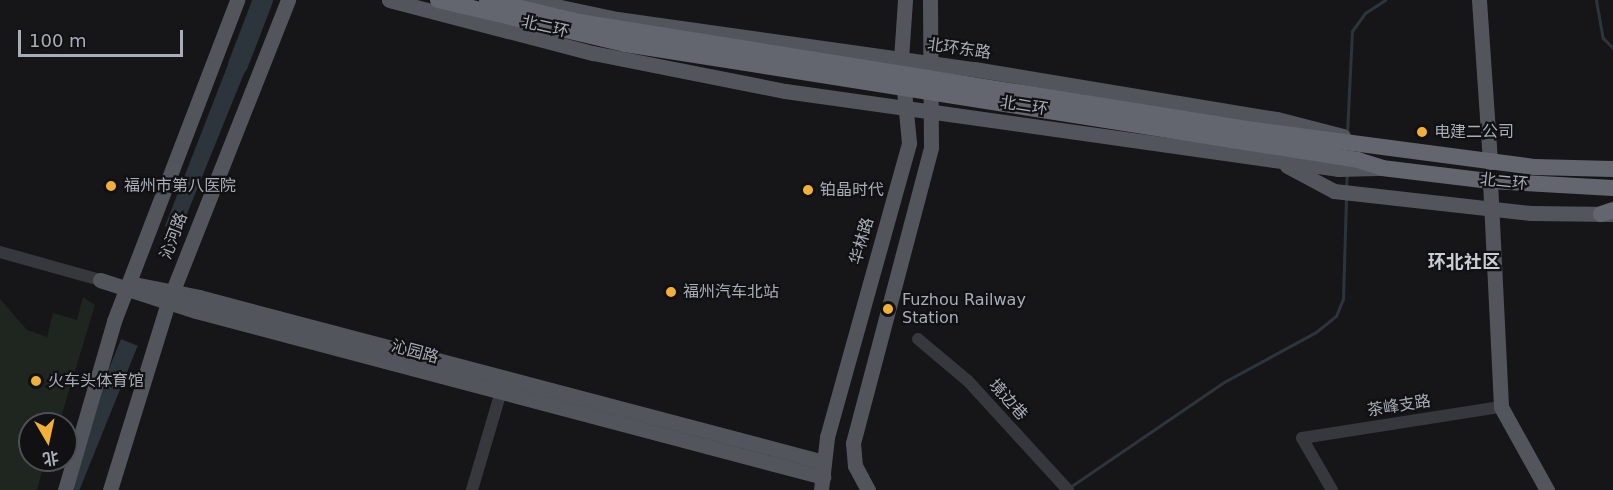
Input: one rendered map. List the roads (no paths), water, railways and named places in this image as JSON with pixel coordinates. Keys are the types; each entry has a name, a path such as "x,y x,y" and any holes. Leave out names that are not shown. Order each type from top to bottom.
{"highway":[{"name":"北二环","path":"438,0 636,45 1253,136"},
{"name":"北二环","path":"487,0 579,22 1349,153 1382,168 1490,181 1613,188"},
{"name":"北二环","path":"1349,153 1383,148 1490,163 1613,169"}],"main road":[{"name":"沁河路","path":"65,490 108,338 237,0"},
{"name":"沁河路","path":"110,490 170,297 288,0"},
{"path":"389,0 593,53 785,91 905,110 1277,161 1349,153"},
{"name":"北环东路","path":"526,0 627,21 928,63 1277,119 1349,153"},
{"name":"华林路","path":"823,476 827,437 909,143 901,59 905,0"},
{"path":"868,490 857,473 853,443 931,147 928,63 930,0"},
{"path":"1479,0 1490,163"},
{"path":"1277,161 1334,191 1491,209 1609,213"},
{"path":"1490,181 1501,407 1547,490"},
{"name":"沁园路","path":"100,280 502,386 823,476"}],"street":[{"name":"沁园路","path":"0,252 100,280"},
{"name":"境边巷","path":"918,339 968,381 1065,486"},
{"path":"472,490 502,386"},
{"name":"茶峰支路","path":"1332,490 1302,438 1501,407"}],"waterway":[{"path":"238,65 263,0"},
{"path":"1347,133 1352,31 1365,13 1385,0"},
{"path":"1596,0 1603,38 1613,48"},
{"path":"1346,187 1347,173"},
{"path":"1070,487 1224,382 1316,332 1336,316 1343,299 1346,197"}],"place":[{"name":"电建二公司","path":"1422,132"},
{"name":"福州市第八医院","path":"111,186"},
{"name":"铂晶时代","path":"808,190"},
{"name":"福州汽车北站","path":"671,292"},
{"name":"Fuzhou Railway Station","path":"888,309"},
{"name":"火车头体育馆","path":"36,381"}],"district":[{"name":"环北社区","path":"1464,262"}]}
